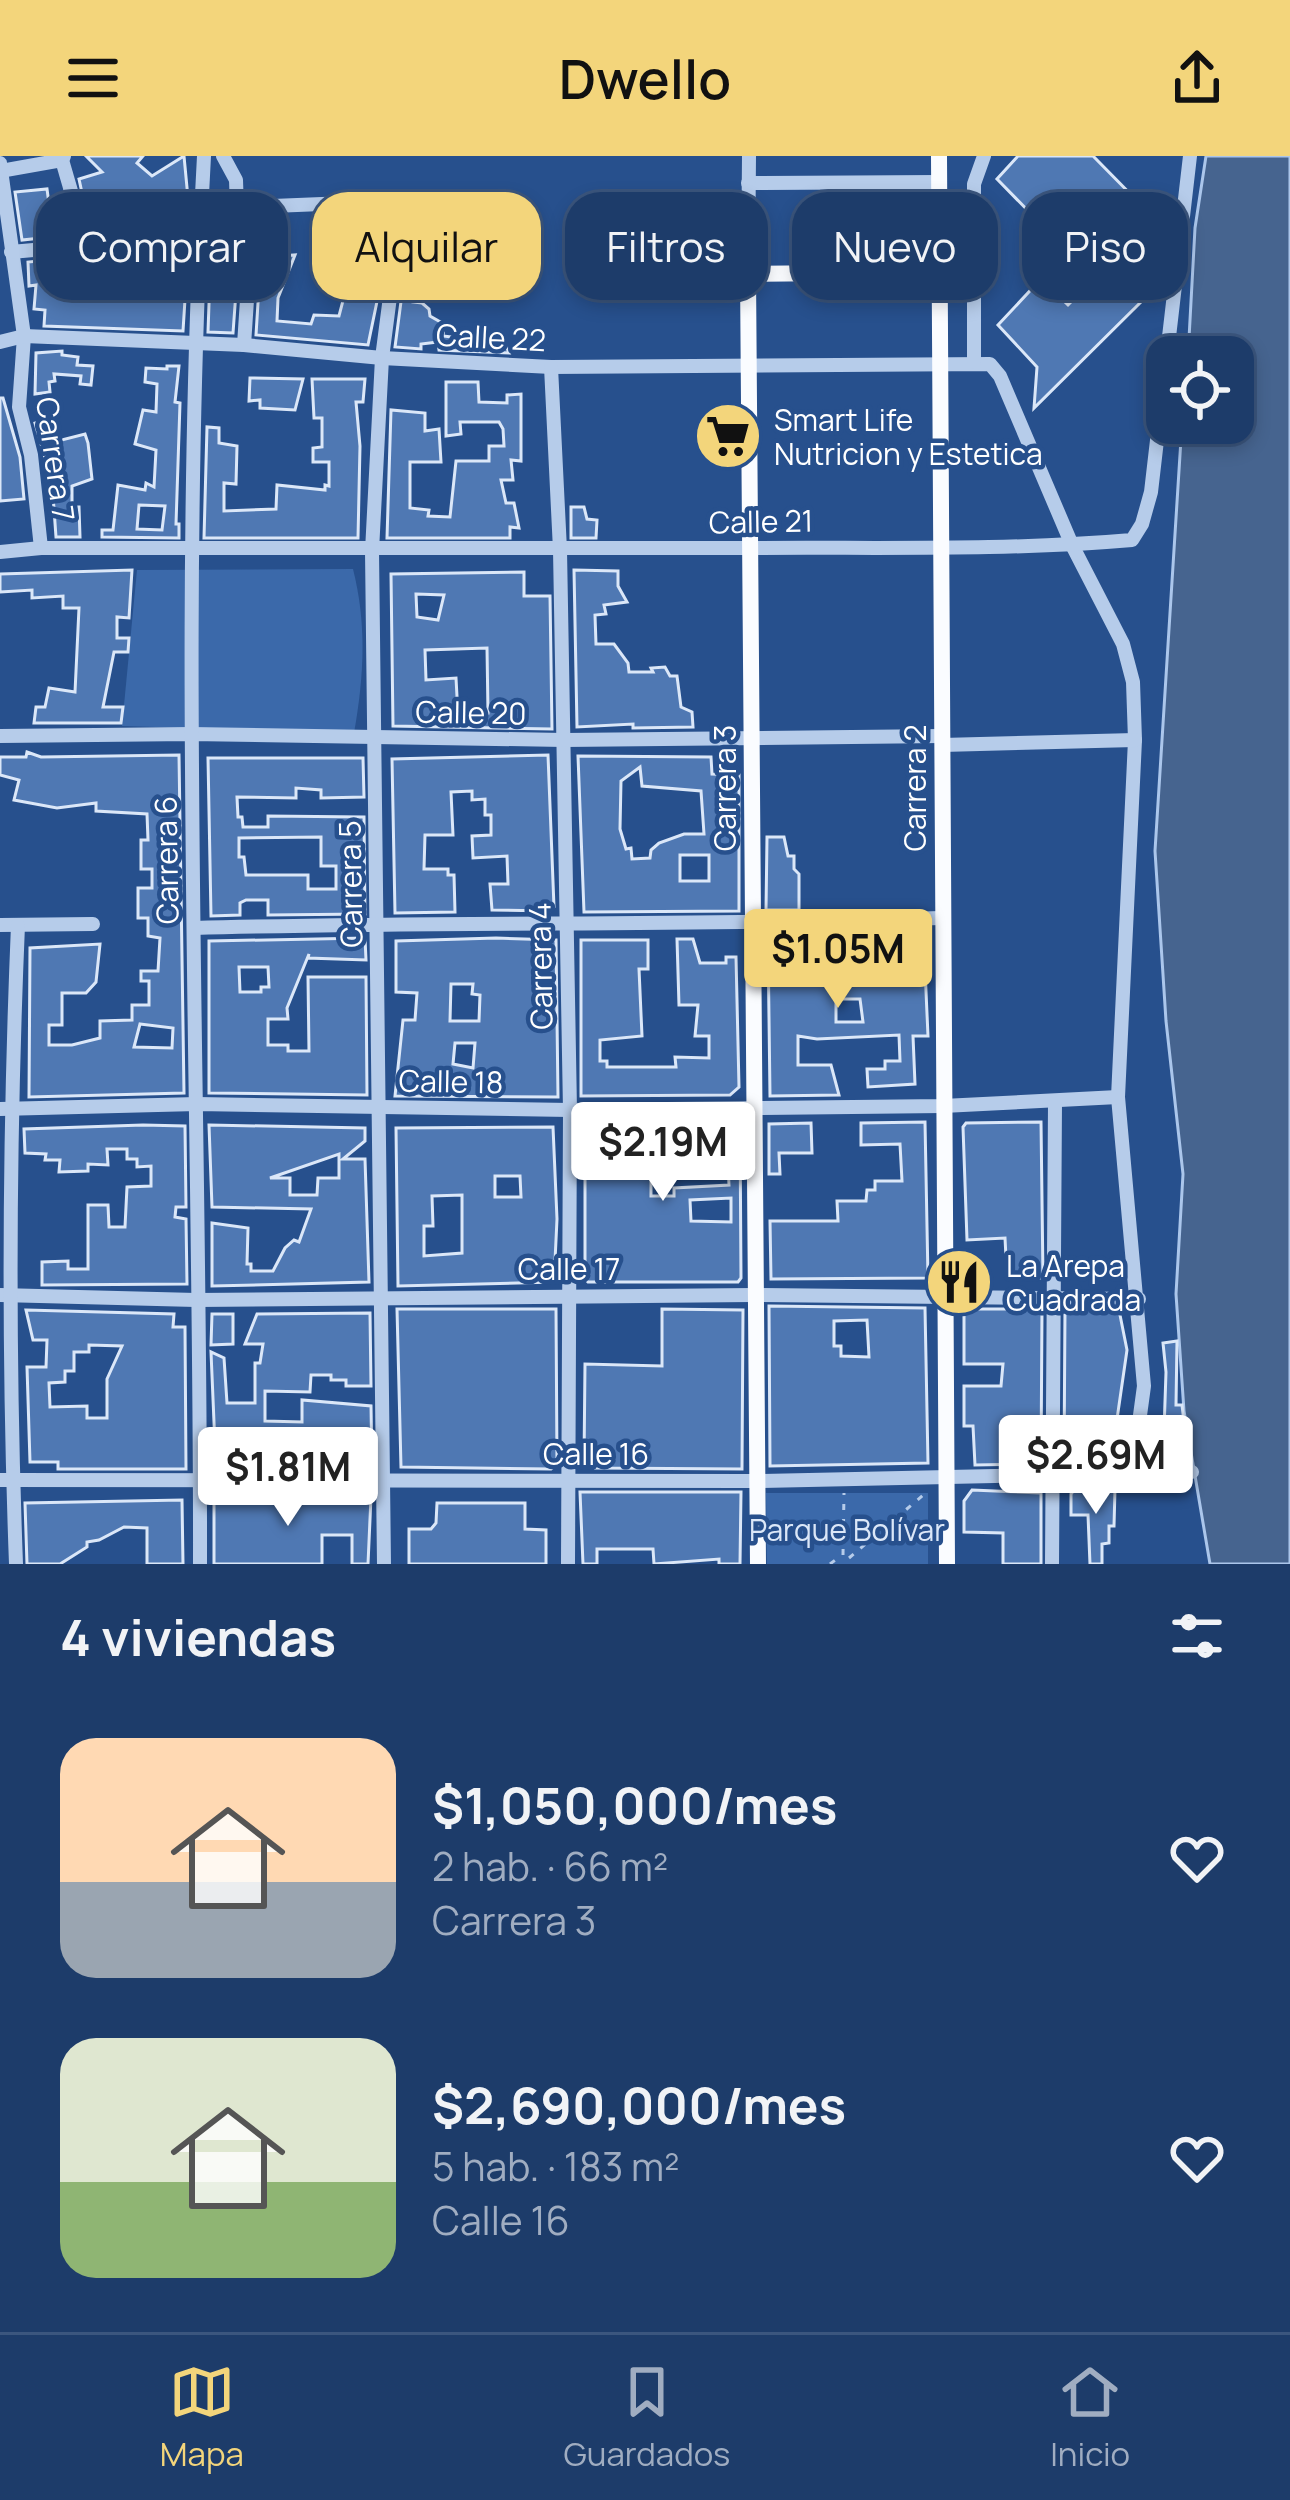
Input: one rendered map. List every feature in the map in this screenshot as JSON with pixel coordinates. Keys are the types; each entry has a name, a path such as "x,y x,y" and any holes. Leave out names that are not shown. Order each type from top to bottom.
{"main road":[{"name":"Carrera 2","path":"939,156 939,192"},
{"name":"Carrera 3","path":"748,300 758,1564"},
{"name":"Carrera 2","path":"939,300 945,1295 937,1477 947,1564"}],"street":[{"name":"Carrera 6","path":"202,192 204,156"},
{"path":"223,156 240,192"},
{"name":"Carrera 3","path":"748,192 749,156"},
{"path":"984,156 974,184 978,362 990,364 1000,376 1072,545 1123,644 1133,682 1135,740 1118,1097 1144,1386 1132,1474"},
{"name":"Calle 21","path":"0,552 41,548 943,547 1132,539 1142,524 1151,491 1190,156"},
{"path":"0,169 63,158 71,191"},
{"name":"Carrera 7","path":"0,169 24,336 19,407 31,455 41,548"},
{"path":"748,183 939,182"},
{"name":"Carrera 5","path":"288,207 393,201 402,206 382,358 373,551 385,1564"},
{"path":"11,252 36,250"},
{"name":"Carrera 6","path":"196,300 190,734 200,1564"},
{"path":"244,300 244,345"},
{"name":"Calle 22","path":"0,342 24,336 193,342 550,367 978,362"},
{"name":"Carrera 4","path":"550,367 560,550 570,1110 568,1564"},
{"name":"Calle 20","path":"0,736 1135,740"},
{"path":"194,928 941,918"},
{"path":"0,925 93,924"},
{"path":"16,1564 6,1480 5,1109 17,925"},
{"name":"Calle 18","path":"5,1109 943,1106 1118,1097"},
{"path":"1052,1564 1055,1103"},
{"name":"Calle 17","path":"5,1294 196,1300 753,1294 1139,1299"},
{"name":"Calle 16","path":"6,1480 756,1480 1192,1472"}],"path":[{"path":"843,1555 851,1561 928,1492 937,1477"},
{"path":"843,1555 844,1479"},
{"path":"830,1564 843,1555"}],"green space":[{"path":"353,569 362,651 354,733 122,726 137,570"},
{"name":"Parque Bolívar","path":"766,1493 928,1493 928,1564 767,1564"}],"shaded area":[{"path":"1206,156 1290,156 1290,1564 1210,1564 1184,1411 1176,1294 1183,1174 1166,1021 1155,851 1181,444 1254,444 1254,336 1189,336 1195,228"}],"building":[{"path":"86,156 143,156 137,163 152,176 184,156 187,192 82,192 79,179 102,172"},
{"path":"1018,156 1093,156 1128,192 1022,192 1022,205 997,179"},
{"path":"47,189 36,192 36,239 22,240 15,192"},
{"path":"36,261 36,285 29,286 28,262"},
{"path":"36,285 36,300 185,300 183,331 44,326 45,310 34,309"},
{"path":"1022,299 1063,300 1068,305 1073,300 1143,300 1034,408 1037,367 998,325"},
{"path":"209,300 235,300 233,333 208,332"},
{"path":"258,300 278,300 277,321 311,324 314,315 339,316 343,300 377,300 368,345 256,335"},
{"path":"401,300 413,300 444,324 443,336 452,337 451,342 472,345 472,351 474,338 502,335 509,353 439,350 438,342 421,344 421,349 395,347"},
{"path":"62,351 62,355 78,357 77,365 93,366 91,385 80,384 81,376 54,374 50,392 35,394 36,353"},
{"path":"179,366 175,402 180,403 179,538 102,537 102,530 113,530 118,485 154,487 156,450 135,444 143,410 156,412 157,384 145,382 146,368","holes":["139,505 165,506 162,530 137,529"]},
{"path":"250,378 303,379 295,410 260,408 260,400 249,401"},
{"path":"312,379 365,379 363,402 356,402 358,538 204,538 207,427 219,428 219,443 237,446 236,484 224,483 224,511 276,509 277,485 325,490 329,486 329,462 313,462 313,448 322,447 322,418 314,418"},
{"path":"446,382 478,382 479,402 507,403 507,395 521,394 521,461 511,460 513,480 501,480 506,503 514,503 519,528 510,527 510,538 387,538 391,410 425,413 425,431 439,429 441,462 410,462 410,508 429,510 428,516 450,517 456,461 489,461 489,446 504,446 499,422 460,422 461,434 446,436"},
{"path":"0,398 20,457 24,499 0,501"},
{"path":"47,420 54,442 85,434 88,443 92,479 72,486 72,507 79,507 80,537 56,537 51,467 35,423"},
{"path":"571,507 584,507 587,519 597,520 596,538 571,538"},
{"path":"132,570 129,618 117,617 117,638 129,638 128,652 114,652 103,707 123,707 121,723 34,723 36,707 45,707 49,688 75,692 79,608 63,608 63,596 32,598 32,590 0,592 0,574"},
{"path":"574,570 618,571 618,586 627,602 604,605 606,614 595,615 596,644 614,644 629,672 665,667 670,676 677,676 681,707 692,712 693,727 577,727"},
{"path":"524,572 524,596 550,596 552,729 393,726 391,574","holes":["416,594 444,595 438,620 417,617","487,648 488,713 458,715 456,678 426,680 425,650"]},
{"path":"27,752 41,757 179,755 184,1093 29,1097 30,948 100,944 96,982 86,993 62,993 62,1025 49,1025 49,1045 72,1045 100,1038 100,1021 132,1020 132,1005 149,1005 149,981 141,981 141,971 158,971 160,938 148,936 148,918 138,918 138,888 152,888 152,869 141,869 141,840 148,840 147,814 96,811 96,803 57,808 14,800 19,780 0,775 0,757 26,757","holes":["140,1024 173,1028 172,1048 134,1047"]},
{"path":"548,755 554,907 550,911 492,910 490,884 508,884 507,856 473,858 472,836 491,835 491,815 485,815 485,799 472,800 472,791 451,792 453,835 425,835 424,869 448,869 448,875 454,875 455,912 395,913 392,759"},
{"path":"578,756 711,757 712,774 739,775 739,911 584,912","holes":["640,767 642,786 701,791 704,834 684,834 659,843 650,858 632,859 620,829 621,781","680,855 709,855 709,881 680,881"]},
{"path":"208,758 363,758 364,797 321,798 321,790 296,788 296,798 237,797 243,827 268,827 268,816 364,817 365,914 268,915 268,900 246,900 240,903 240,915 211,916","holes":["321,837 321,866 336,866 336,889 308,889 308,875 246,875 239,838"]},
{"path":"767,837 784,837 788,856 794,856 799,910 766,910"},
{"path":"365,938 366,960 308,958 309,954 287,1008 288,1019 268,1019 268,1045 309,1051 308,977 366,977 367,1095 209,1093 209,941","holes":["239,967 268,967 269,987 240,992"]},
{"path":"677,939 693,939 700,963 726,963 726,957 736,957 739,1087 730,1095 581,1096 581,940 648,940 648,969 639,969 642,1036 600,1040 600,1061 607,1061 607,1067 676,1067 675,1057 709,1058 709,1036 695,1036 698,1005 679,1005"},
{"path":"768,939 863,940 866,967 925,969 928,1036 913,1036 915,1084 868,1087 867,1069 885,1069 885,1061 900,1061 899,1035 798,1036 798,1065 831,1065 839,1095 770,1096","holes":["827,956 851,956 850,975 827,976","836,999 860,999 863,1022 836,1022"]},
{"path":"556,940 558,1097 395,1096 403,1020 415,1020 417,993 396,992 396,941","holes":["451,984 473,984 472,994 480,995 479,1021 450,1021","455,1043 475,1043 473,1068 453,1064"]},
{"path":"925,1122 928,1278 771,1279 770,1221 838,1221 837,1201 866,1201 867,1190 875,1190 875,1181 902,1181 900,1144 861,1145 861,1123"},
{"path":"1041,1122 1043,1278 1007,1277 1005,1238 967,1240 963,1127 966,1123"},
{"path":"811,1123 812,1153 779,1153 780,1174 769,1174 769,1124"},
{"path":"209,1125 365,1128 365,1141 343,1159 365,1159 369,1282 212,1286 212,1223 248,1228 251,1271 273,1271 285,1248 294,1240 299,1242 311,1209 212,1207","holes":["339,1154 339,1178 318,1178 317,1195 290,1195 290,1178 270,1178"]},
{"path":"185,1126 186,1207 176,1207 175,1217 186,1219 187,1284 42,1285 42,1262 68,1261 68,1269 88,1269 88,1205 108,1205 109,1227 125,1227 127,1187 151,1186 151,1166 137,1167 137,1159 127,1159 127,1149 107,1149 108,1165 88,1164 88,1171 59,1172 60,1160 25,1153 24,1129"},
{"path":"553,1127 554,1282 398,1286 396,1128","holes":["495,1176 520,1176 521,1197 495,1197","462,1195 462,1253 424,1256 424,1226 433,1226 432,1196"]},
{"path":"740,1127 738,1282 585,1279 585,1128","holes":["651,1145 674,1145 674,1164 728,1164 729,1185 674,1188 674,1196 651,1196","731,1198 731,1222 691,1221 690,1200"]},
{"path":"769,1306 925,1308 928,1463 770,1466","holes":["867,1320 869,1357 841,1356 841,1346 834,1346 834,1321"]},
{"path":"397,1309 556,1309 557,1464 551,1469 401,1467"},
{"path":"662,1309 743,1310 742,1469 595,1468 584,1462 585,1364 662,1366"},
{"path":"964,1309 1042,1309 1041,1464 975,1465 973,1426 964,1426 964,1386 1001,1386 1003,1364 964,1364"},
{"path":"1065,1309 1119,1310 1127,1350 1115,1433 1086,1432 1086,1463 1064,1463"},
{"path":"26,1310 174,1314 173,1327 185,1327 186,1469 58,1469 58,1462 30,1462 27,1367 46,1367 47,1340 33,1340","holes":["89,1345 122,1346 107,1379 107,1418 87,1418 87,1406 50,1407 49,1383 65,1382 65,1371 74,1371 74,1352 89,1352"]},
{"path":"370,1313 371,1386 346,1386 346,1380 331,1380 331,1375 311,1375 310,1392 265,1391 265,1421 302,1422 302,1400 371,1406 372,1468 216,1469 211,1352 224,1358 227,1403 255,1403 255,1363 260,1363 263,1344 245,1344 257,1314"},
{"path":"212,1314 233,1314 233,1344 211,1345"},
{"path":"1177,1341 1176,1405 1182,1405 1186,1439 1182,1439 1181,1461 1163,1461 1163,1343"},
{"path":"1075,1489 1115,1489 1114,1526 1109,1526 1109,1543 1102,1544 1102,1564 1090,1564 1088,1515 1071,1515"},
{"path":"972,1490 1041,1493 1041,1564 1003,1564 1003,1533 964,1532 964,1501"},
{"path":"580,1492 741,1492 740,1564 719,1564 719,1559 654,1564 653,1549 597,1549 597,1564 583,1564"},
{"path":"371,1497 368,1564 352,1564 352,1535 322,1535 322,1564 214,1564 214,1498"},
{"path":"182,1500 183,1564 147,1564 147,1528 124,1527 87,1542 87,1547 60,1564 27,1564 25,1503"},
{"path":"437,1503 525,1503 525,1529 546,1530 546,1564 409,1564 409,1529 431,1529"}],"place":[{"name":"Smart Life Nutricion y Estetica","path":"728,436"},
{"name":"La Arepa Cuadrada","path":"959,1282"}]}
